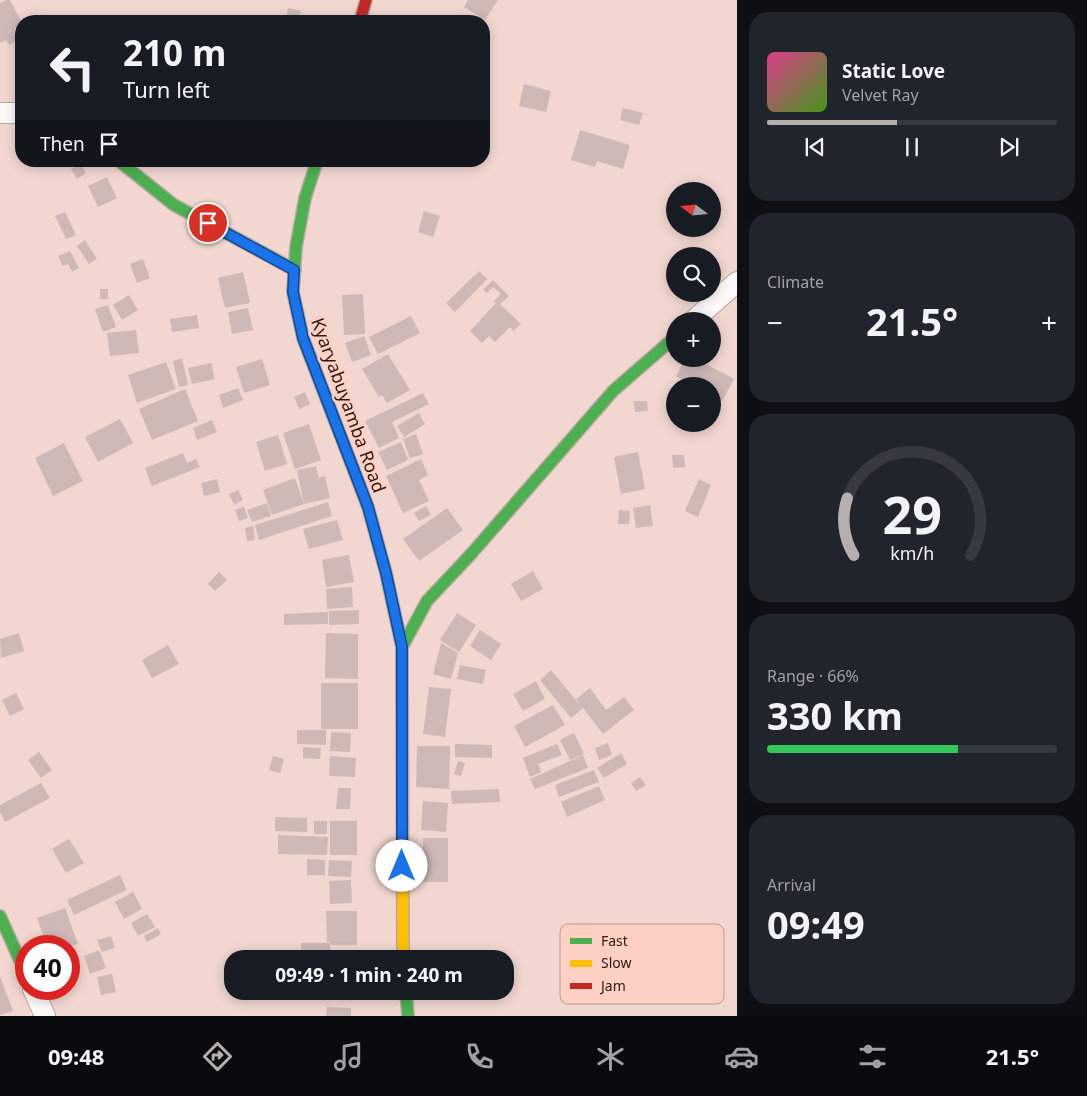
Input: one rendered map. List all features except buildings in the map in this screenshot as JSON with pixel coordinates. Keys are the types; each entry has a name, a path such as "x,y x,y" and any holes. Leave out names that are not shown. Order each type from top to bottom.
{"street":[{"path":"362,15 366,0"},
{"path":"0,113 15,113"},
{"path":"126,167 174,205 294,270"},
{"name":"Kyaryabuyamba Road","path":"315,167 305,198 296,247 293,292 303,338 368,507 386,573 402,647 403,950"},
{"path":"702,312 737,282"},
{"path":"402,647 427,601 472,553 613,391 666,345"},
{"path":"0,916 15,949"},
{"path":"38,1000 45,1016"},
{"path":"407,1000 408,1016"}],"traffic: fast":[{"path":"126,167 174,205 295,270"},
{"path":"315,167 305,198 296,247 293,292 303,338 368,507 386,573 402,647 402,671"},
{"path":"402,647 427,601 472,553 613,391 666,345"},
{"path":"0,916 15,949"},
{"path":"407,1000 408,1016"}],"traffic: slow":[{"path":"402,671 403,950"}],"traffic: jam":[{"path":"362,15 366,0"}],"route":[{"path":"208,223 294,270 293,292 303,338 368,507 386,573 402,647 402,866"}]}
